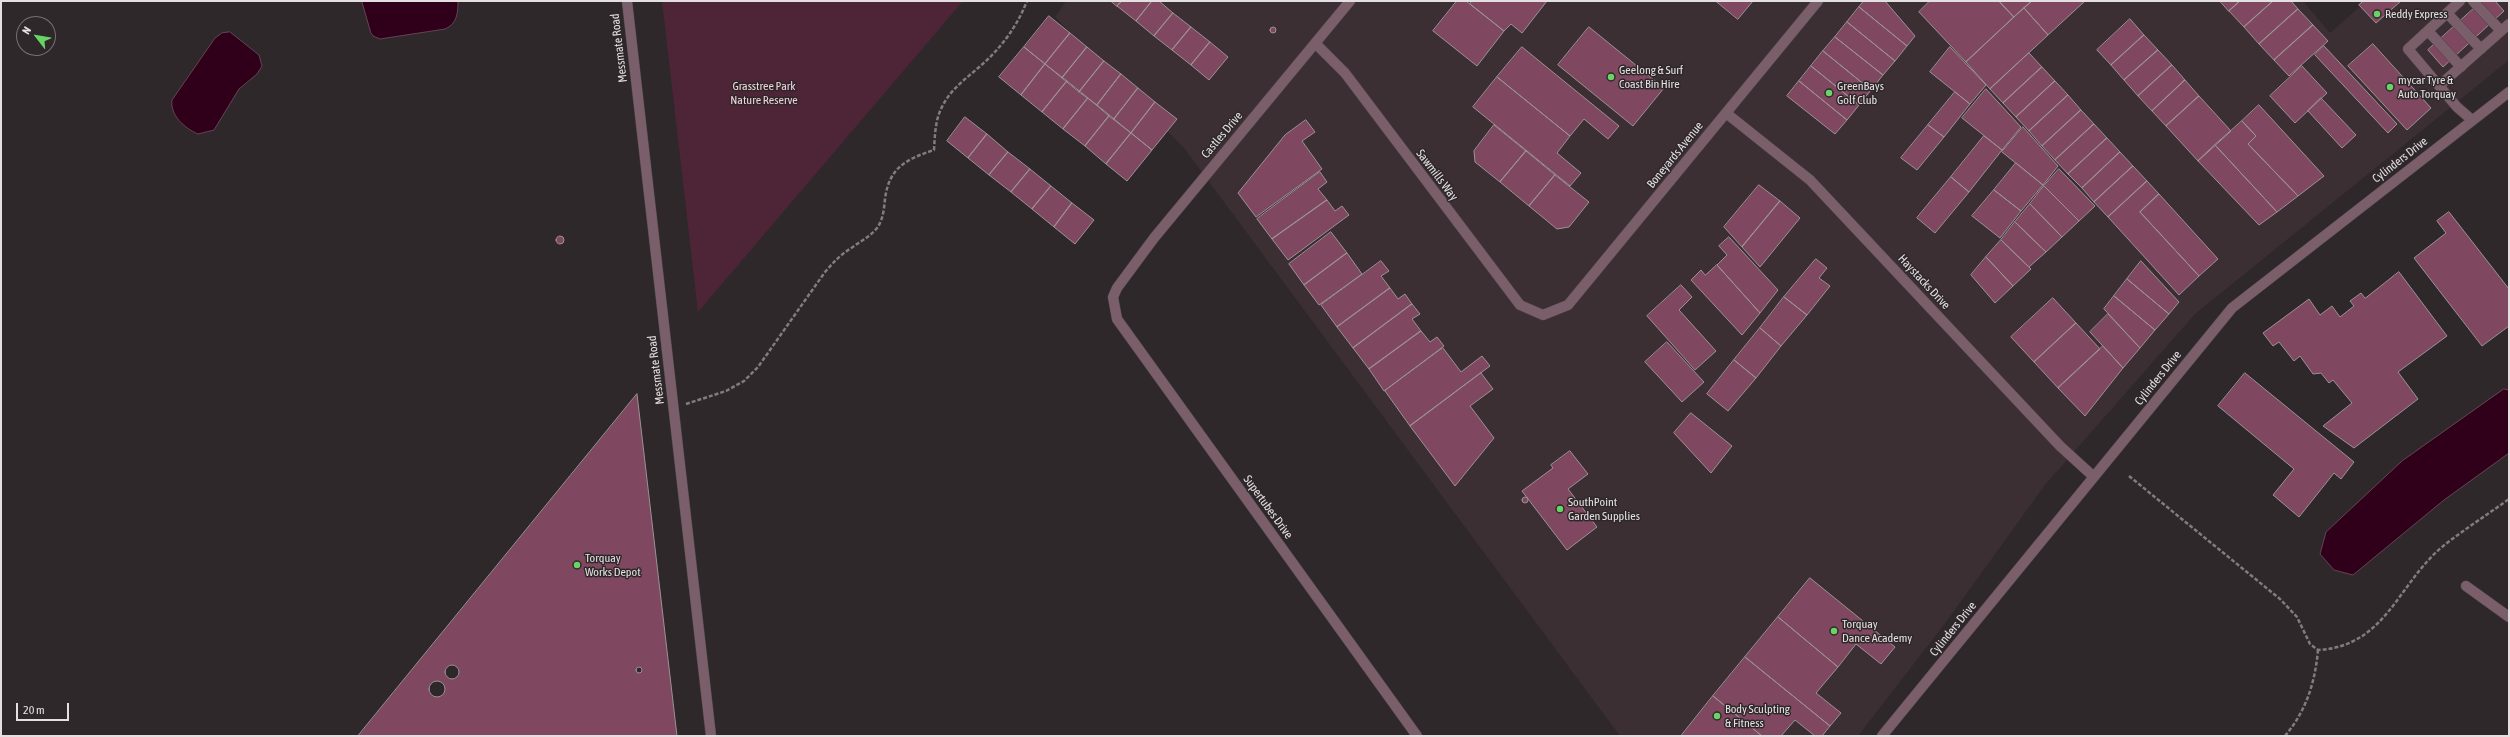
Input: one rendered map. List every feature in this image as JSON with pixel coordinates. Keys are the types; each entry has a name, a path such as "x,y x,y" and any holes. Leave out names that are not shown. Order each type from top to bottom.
{"street":[{"name":"Messmate Road","path":"627,1 711,736"},
{"name":"Castles Drive","path":"1117,288 1154,238 1350,1"},
{"name":"Boneyards Avenue","path":"1543,315 1568,305 1818,1"},
{"path":"2460,1 2408,50 2440,85 2457,107 2472,120"},
{"path":"2472,1 2501,32"},
{"path":"2448,12 2481,49"},
{"path":"2440,85 2509,24"},
{"path":"2428,31 2461,67"},
{"name":"Sawmills Way","path":"1315,43 1345,73 1520,305 1543,315"},
{"name":"Cylinders Drive","path":"1882,736 2232,308 2509,92"},
{"name":"Haystacks Drive","path":"1726,113 1810,180 2060,446 2094,477"},
{"name":"Supertubes Drive","path":"1117,288 1113,297 1117,319 1417,736"},
{"path":"2466,586 2509,617"}],"path":[{"path":"673,405 692,403 726,391 744,381 758,367 825,272 836,260 876,230 882,216 886,192 892,177 900,165 911,157 934,150 938,118 942,106 950,94 986,61 1009,36 1027,1"},
{"path":"2129,476 2280,599 2297,618 2310,644 2318,650 2347,645 2361,638 2375,627 2442,548 2509,499"},
{"path":"2285,736 2297,722 2306,704 2315,675 2318,650"}],"shaded area":[{"path":"362,1 458,1 458,10 456,18 452,24 445,29 380,39 373,36 371,33"},
{"path":"1066,1 2303,1 2330,33 2366,1 2509,1 2509,60 2195,314 2045,485 1946,622 1858,736 1620,736 1184,148 1055,17"},
{"path":"230,32 259,55 262,66 257,74 239,89 214,130 198,134 183,125 179,120 173,111 172,100 215,38 222,33"},
{"path":"2504,389 2509,390 2509,453 2444,500 2353,575 2334,570 2320,554 2326,532 2402,461"}],"green space":[{"name":"Grasstree Park Nature Reserve","path":"662,1 963,1 698,312"}],"building":[{"path":"1111,1 1122,1 1117,6"},
{"path":"1122,1 1152,1 1136,21 1117,6"},
{"path":"1152,1 1159,1 1173,13 1154,36 1136,21"},
{"path":"1457,1 1466,1 1504,31 1477,66 1433,31"},
{"path":"1472,1 1547,1 1522,33 1511,24 1504,31 1470,4"},
{"path":"1716,1 1753,1 1738,19"},
{"path":"1864,1 1885,1 1915,36 1907,46 1859,7"},
{"path":"1930,1 1999,1 2014,17 1966,62 1919,12"},
{"path":"1999,1 2032,1 2014,17"},
{"path":"2032,1 2085,1 2048,35 2024,8"},
{"path":"2220,1 2240,1 2229,11"},
{"path":"2240,1 2273,1 2244,27 2229,11"},
{"path":"2273,1 2291,1 2298,9 2259,44 2244,27"},
{"name":"Reddy Express","path":"2364,1 2401,1 2376,23 2359,5"},
{"path":"2482,1 2495,1 2504,11 2443,67 2428,50"},
{"path":"1859,7 1907,46 1895,61 1847,22"},
{"path":"2024,8 2048,35 1990,89 1966,62"},
{"path":"2298,9 2313,25 2274,60 2259,44"},
{"path":"1173,13 1191,27 1172,50 1154,36"},
{"path":"1049,16 1070,33 1045,64 1024,47"},
{"path":"2130,19 2144,35 2111,65 2097,50"},
{"path":"1847,22 1895,61 1883,75 1835,37"},
{"path":"2313,25 2328,41 2289,76 2274,60"},
{"path":"1191,27 1210,42 1191,65 1172,50"},
{"path":"1273,27 1276,30 1273,33 1270,30"},
{"name":"Geelong & Surf Coast Bin Hire","path":"1589,27 1664,88 1633,126 1558,65"},
{"path":"1070,33 1087,47 1062,78 1045,64"},
{"path":"2144,35 2158,50 2124,80 2111,65"},
{"path":"1835,37 1883,75 1871,90 1823,51"},
{"path":"1210,42 1228,57 1209,80 1191,65"},
{"name":"mycar Tyre & Auto Torquay","path":"2373,44 2431,108 2407,130 2348,66"},
{"path":"2324,46 2397,124 2388,133 2315,55"},
{"path":"1024,47 1045,64 1021,95 999,77"},
{"path":"1087,47 1104,61 1079,92 1062,78"},
{"path":"1522,47 1619,126 1608,139 1584,119 1570,136 1497,77"},
{"path":"1950,47 1986,85 1970,104 1930,72"},
{"path":"2158,50 2172,65 2138,96 2124,80"},
{"path":"1823,51 1871,90 1859,105 1811,66"},
{"path":"2029,53 2042,67 2003,103 1990,89"},
{"path":"1104,61 1121,74 1097,105 1079,92"},
{"path":"1045,64 1067,81 1042,112 1021,95"},
{"path":"2172,65 2185,80 2152,111 2138,96"},
{"name":"GreenBays Golf Club","path":"1811,66 1859,105 1847,120 1799,81"},
{"path":"2302,66 2327,93 2295,123 2270,96"},
{"path":"2042,67 2055,81 2016,117 2003,103"},
{"path":"1121,74 1138,88 1114,119 1097,105"},
{"path":"1497,77 1570,136 1557,153 1581,173 1570,186 1473,107"},
{"path":"2185,80 2199,96 2166,126 2152,111"},
{"path":"1067,81 1088,98 1063,129 1042,112"},
{"path":"1799,81 1847,120 1835,134 1787,96"},
{"path":"2055,81 2068,95 2029,131 2016,117"},
{"path":"1138,88 1155,102 1131,133 1114,119"},
{"path":"1986,89 2021,127 2002,150 1962,118"},
{"path":"1955,92 1970,104 1944,137 1928,125"},
{"path":"2068,95 2081,110 2042,146 2029,131"},
{"path":"2199,96 2231,131 2198,161 2166,126"},
{"path":"1088,98 1109,116 1085,146 1063,129"},
{"path":"2321,98 2356,135 2342,148 2308,111"},
{"path":"1155,102 1177,119 1152,150 1131,133"},
{"path":"2259,105 2324,176 2298,196 2248,144 2256,136 2242,121"},
{"path":"2081,110 2094,124 2055,160 2042,146"},
{"path":"1109,116 1131,133 1106,164 1085,146"},
{"path":"965,117 987,134 968,158 947,141"},
{"path":"1306,120 1315,132 1302,141 1322,169 1256,217 1238,193 1285,135"},
{"path":"2242,121 2256,136 2248,144 2298,196 2277,212 2215,145"},
{"path":"2094,124 2107,138 2068,174 2055,160"},
{"path":"1494,125 1526,151 1500,182 1475,162 1474,151"},
{"path":"1928,125 1944,137 1917,170 1901,158"},
{"path":"2023,127 2058,166 2043,185 2002,152"},
{"path":"1131,133 1152,150 1127,181 1106,164"},
{"path":"987,134 1008,152 989,175 968,158"},
{"path":"1984,136 2002,150 1969,192 1951,177"},
{"path":"2107,138 2120,152 2082,188 2068,174"},
{"path":"2215,145 2277,212 2259,225 2198,161"},
{"path":"1526,151 1555,175 1529,206 1500,182"},
{"path":"1008,152 1030,169 1011,192 989,175"},
{"path":"2120,152 2133,166 2094,202 2082,188"},
{"path":"2016,163 2043,185 2021,211 1994,190"},
{"path":"2133,166 2147,181 2108,217 2094,202"},
{"path":"1030,169 1051,186 1032,209 1011,192"},
{"path":"2059,169 2095,206 2079,221 2044,186"},
{"path":"1320,172 1327,182 1318,189 1327,200 1272,239 1257,219"},
{"path":"1555,175 1589,202 1569,227 1557,229 1529,206"},
{"path":"1951,177 1969,192 1935,233 1917,218"},
{"path":"2147,181 2159,194 2140,212 2199,276 2179,295 2108,217"},
{"path":"1759,185 1780,201 1742,247 1724,227"},
{"path":"1051,186 1072,203 1054,227 1032,209"},
{"path":"2044,186 2079,221 2062,237 2030,204"},
{"path":"1994,190 2021,211 2000,238 1972,216"},
{"path":"2159,194 2218,259 2199,276 2140,212"},
{"path":"1327,200 1335,211 1342,206 1349,215 1288,260 1272,239"},
{"path":"1780,201 1800,218 1760,267 1742,247"},
{"path":"1072,203 1094,220 1075,244 1054,227"},
{"path":"2030,204 2062,237 2046,252 2015,222"},
{"path":"2449,212 2509,289 2509,326 2482,346 2414,258 2446,233 2437,221"},
{"path":"2015,222 2046,252 2029,267 2001,240"},
{"path":"1331,232 1347,253 1304,285 1289,264"},
{"path":"558,236 562,236 564,240 562,244 558,244 556,242 556,238"},
{"path":"1729,237 1778,290 1760,313 1717,265 1727,255 1719,246"},
{"path":"2001,240 2031,269 2013,286 1986,257"},
{"path":"1347,253 1362,274 1319,305 1304,285"},
{"path":"1986,257 2013,286 1995,303 1971,275"},
{"path":"1816,259 1827,268 1819,278 1830,286 1807,315 1784,297"},
{"path":"1381,261 1389,271 1381,276 1390,288 1337,327 1321,305"},
{"path":"2141,261 2179,302 2169,314 2127,279"},
{"path":"1717,265 1760,313 1742,335 1691,280 1701,270 1705,275"},
{"path":"2399,272 2447,336 2398,372 2418,399 2354,448 2323,426 2352,403 2333,380 2329,383 2321,373 2313,374 2300,356 2294,361 2279,342 2273,346 2263,333 2309,299 2320,315 2332,306 2340,317 2354,306 2350,301 2361,293 2365,298"},
{"path":"2127,279 2169,314 2155,330 2114,296"},
{"path":"1681,285 1692,297 1679,310 1716,351 1695,370 1647,316"},
{"path":"1390,288 1398,299 1405,294 1412,304 1353,348 1337,327"},
{"path":"2114,296 2155,330 2140,348 2104,309"},
{"path":"1784,297 1807,315 1781,346 1760,328"},
{"path":"2053,298 2076,323 2034,362 2011,337"},
{"path":"1412,304 1420,314 1412,319 1421,331 1369,369 1353,348"},
{"path":"2108,314 2140,348 2123,368 2090,332"},
{"path":"2076,323 2100,349 2058,388 2034,362"},
{"path":"1760,328 1781,346 1756,378 1734,360"},
{"path":"1421,331 1430,342 1437,337 1444,346 1384,391 1369,369"},
{"path":"1667,342 1704,382 1682,402 1645,362"},
{"path":"2103,346 2123,368 2085,416 2058,388"},
{"path":"1443,348 1461,372 1482,356 1490,366 1410,426 1385,391"},
{"path":"1734,360 1756,378 1728,411 1707,394"},
{"path":"1481,373 1493,389 1470,406 1494,438 1455,486 1410,426"},
{"path":"2245,373 2354,462 2341,479 2334,473 2299,517 2273,495 2294,469 2218,406"},
{"name":"Torquay Works Depot","path":"637,394 677,736 358,736"},
{"path":"1691,413 1732,446 1711,473 1674,433"},
{"name":"SouthPoint Garden Supplies","path":"1570,451 1588,474 1568,489 1597,527 1567,550 1522,491 1553,468 1551,465"},
{"path":"1525,497 1528,500 1525,503 1522,500"},
{"name":"Torquay Dance Academy","path":"1810,578 1895,647 1881,664 1856,644 1838,667 1778,617"},
{"path":"1778,617 1838,667 1816,693 1841,713 1830,726 1745,657"},
{"path":"1745,657 1830,726 1822,736 1815,736 1795,720 1781,736 1762,736 1713,696"},
{"path":"449,665 455,665 459,669 459,675 455,679 449,679 445,675 445,669"},
{"path":"639,667 642,670 639,673 636,670"},
{"path":"437,681 444,686 445,689 440,696 437,697 430,692 429,689 434,682"},
{"name":"Body Sculpting & Fitness","path":"1713,696 1762,736 1681,736"}],"place":[{"name":"Reddy Express","path":"2377,14"},
{"name":"Geelong & Surf Coast Bin Hire","path":"1611,77"},
{"name":"mycar Tyre & Auto Torquay","path":"2390,87"},
{"name":"GreenBays Golf Club","path":"1829,93"},
{"name":"SouthPoint Garden Supplies","path":"1560,509"},
{"name":"Torquay Works Depot","path":"577,565"},
{"name":"Torquay Dance Academy","path":"1834,631"},
{"name":"Body Sculpting & Fitness","path":"1717,716"}]}
